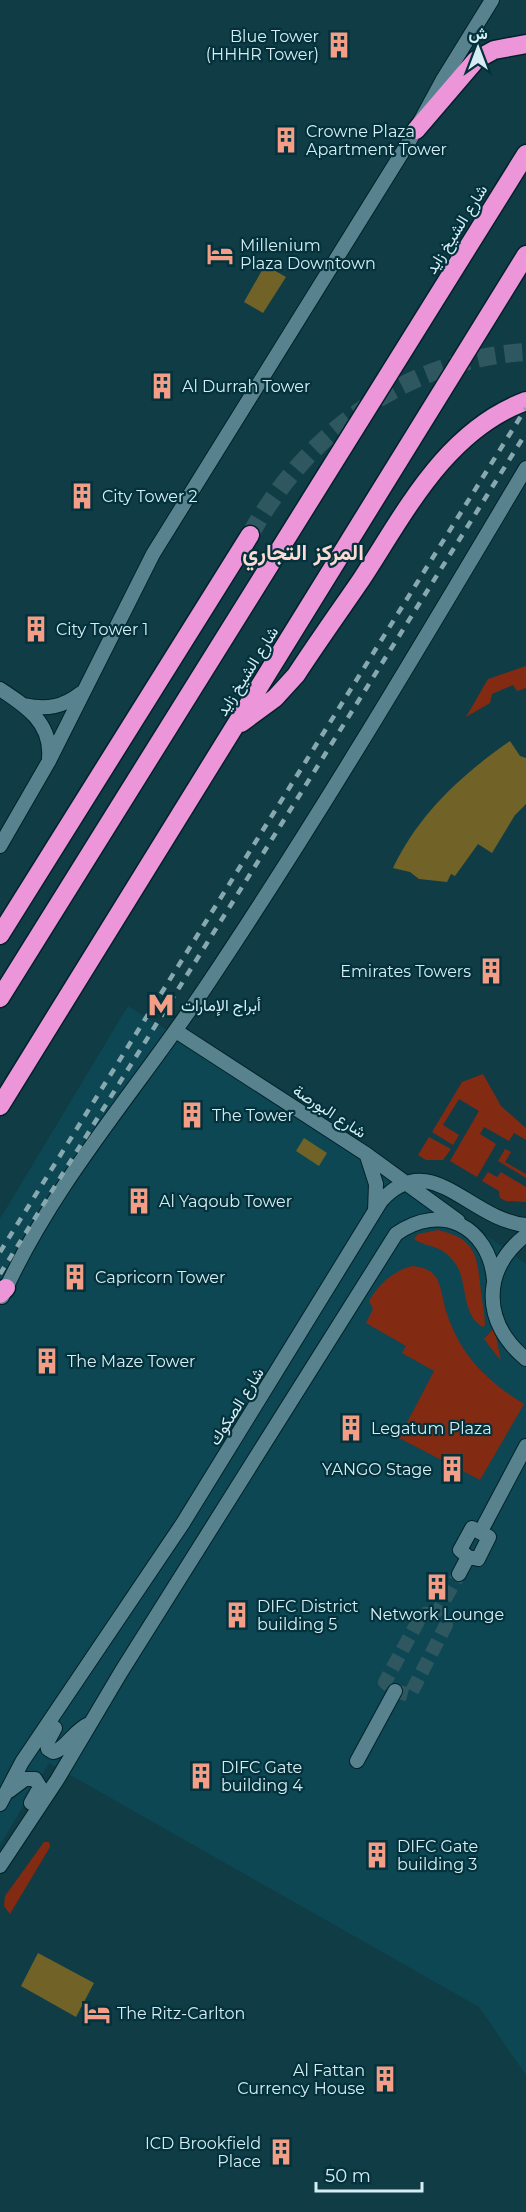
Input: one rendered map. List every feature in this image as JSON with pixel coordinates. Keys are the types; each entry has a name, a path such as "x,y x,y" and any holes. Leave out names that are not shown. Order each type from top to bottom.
{"highway":[{"path":"416,130 476,60 494,50 526,44"},
{"name":"شارع الشيخ زايد","path":"0,998 526,154"},
{"name":"شارع الشيخ زايد","path":"0,1106 526,255"},
{"path":"237,725 263,709 296,675 417,493 440,464 485,423 526,401"},
{"path":"0,935 250,535"}],"street":[{"path":"0,846 49,761 123,611 164,536 416,130 442,81 492,0"},
{"path":"2,1295 42,1221 80,1159 177,1031 310,824 427,635 526,468"},
{"path":"0,689 24,705 38,718 47,734 49,761"},
{"path":"24,705 43,708 62,706 85,690"},
{"name":"شارع البورصة","path":"177,1031 366,1154 462,1224"},
{"path":"366,1154 376,1184 375,1211"},
{"path":"403,1182 424,1179 437,1183 495,1218 526,1225"},
{"name":"شارع الصكوك","path":"3,1798 22,1761 183,1523 375,1211 389,1192 403,1182"},
{"path":"0,1866 57,1780 396,1234 419,1221 446,1220 462,1224 486,1251 494,1280"},
{"path":"526,1235 513,1245 501,1262 494,1280 492,1299 495,1318 512,1348 526,1359"},
{"path":"459,1574 468,1557 460,1550 472,1528 481,1531 526,1446"},
{"path":"91,1724 74,1733 59,1751 48,1749 48,1740 94,1665 96,1654"},
{"path":"357,1761 395,1691"},
{"path":"3,1798 28,1778 35,1779 39,1784 39,1791 22,1820 21,1833"}],"shaded area":[{"path":"265,265 286,277 263,313 244,302"},
{"path":"526,666 526,688 517,691 513,685 492,694 490,703 466,717 488,679"},
{"path":"510,741 520,756 526,758 526,804 515,815 492,853 478,844 455,876 451,874 447,882 419,879 410,872 393,868 415,830 443,797 458,782"},
{"path":"128,1006 396,1170 526,1264 526,2075 479,2007 49,1763 0,1845 0,1219"},
{"path":"483,1074 501,1106 526,1128 526,1140 514,1133 509,1141 484,1127 480,1134 496,1144 477,1177 450,1161 479,1111 459,1099 443,1125 459,1135 453,1145 432,1132 462,1082"},
{"path":"429,1137 451,1149 443,1160 426,1160 418,1155"},
{"path":"304,1138 327,1153 319,1166 296,1151"},
{"path":"505,1149 511,1152 505,1162 526,1174 526,1178 498,1161"},
{"path":"488,1172 497,1177 501,1172 526,1187 526,1202 506,1201 500,1198 499,1191 482,1181"},
{"path":"438,1230 461,1239 473,1252 478,1269 484,1313 485,1325 483,1327 471,1315 462,1279 455,1263 439,1249 414,1239 418,1234"},
{"path":"412,1266 426,1269 436,1277 453,1329 468,1355 498,1386 524,1404 480,1480 399,1438 434,1371 402,1353 406,1346 366,1323 373,1309 369,1301 377,1289 393,1275"},
{"path":"494,1328 495,1332 501,1361 484,1339"},
{"path":"44,1842 49,1842 50,1847 10,1914 4,1906 5,1896"},
{"path":"38,1953 94,1983 76,2017 21,1986"}],"tunnel":[{"path":"250,535 273,498 300,464 331,434 364,408 401,386 441,369 482,358 526,352"},
{"path":"437,1613 422,1614 385,1682 395,1691 410,1695 446,1625 437,1613 459,1574"}],"railway":[{"path":"0,1252 526,408"},
{"path":"0,1274 526,433"}],"place":[{"name":"Blue Tower (HHHR Tower)","path":"339,45"},
{"name":"Crowne Plaza Apartment Tower","path":"286,140"},
{"name":"Millenium Plaza Downtown","path":"220,254"},
{"name":"Al Durrah Tower","path":"162,386"},
{"name":"City Tower 2","path":"82,496"},
{"name":"City Tower 1","path":"36,629"},
{"name":"Emirates Towers","path":"491,971"},
{"name":"أبراج الإمارات","path":"161,1005"},
{"name":"The Tower","path":"192,1115"},
{"name":"Al Yaqoub Tower","path":"139,1201"},
{"name":"Capricorn Tower","path":"75,1277"},
{"name":"The Maze Tower","path":"47,1361"},
{"name":"Legatum Plaza","path":"351,1428"},
{"name":"YANGO Stage","path":"452,1469"},
{"name":"Network Lounge","path":"437,1587"},
{"name":"DIFC District building 5","path":"237,1615"},
{"name":"DIFC Gate building 4","path":"201,1776"},
{"name":"DIFC Gate building 3","path":"377,1855"},
{"name":"The Ritz-Carlton","path":"97,2013"},
{"name":"Al Fattan Currency House","path":"385,2079"},
{"name":"ICD Brookfield Place","path":"281,2152"}],"district":[{"name":"المركز التجاري","path":"303,552"}]}
